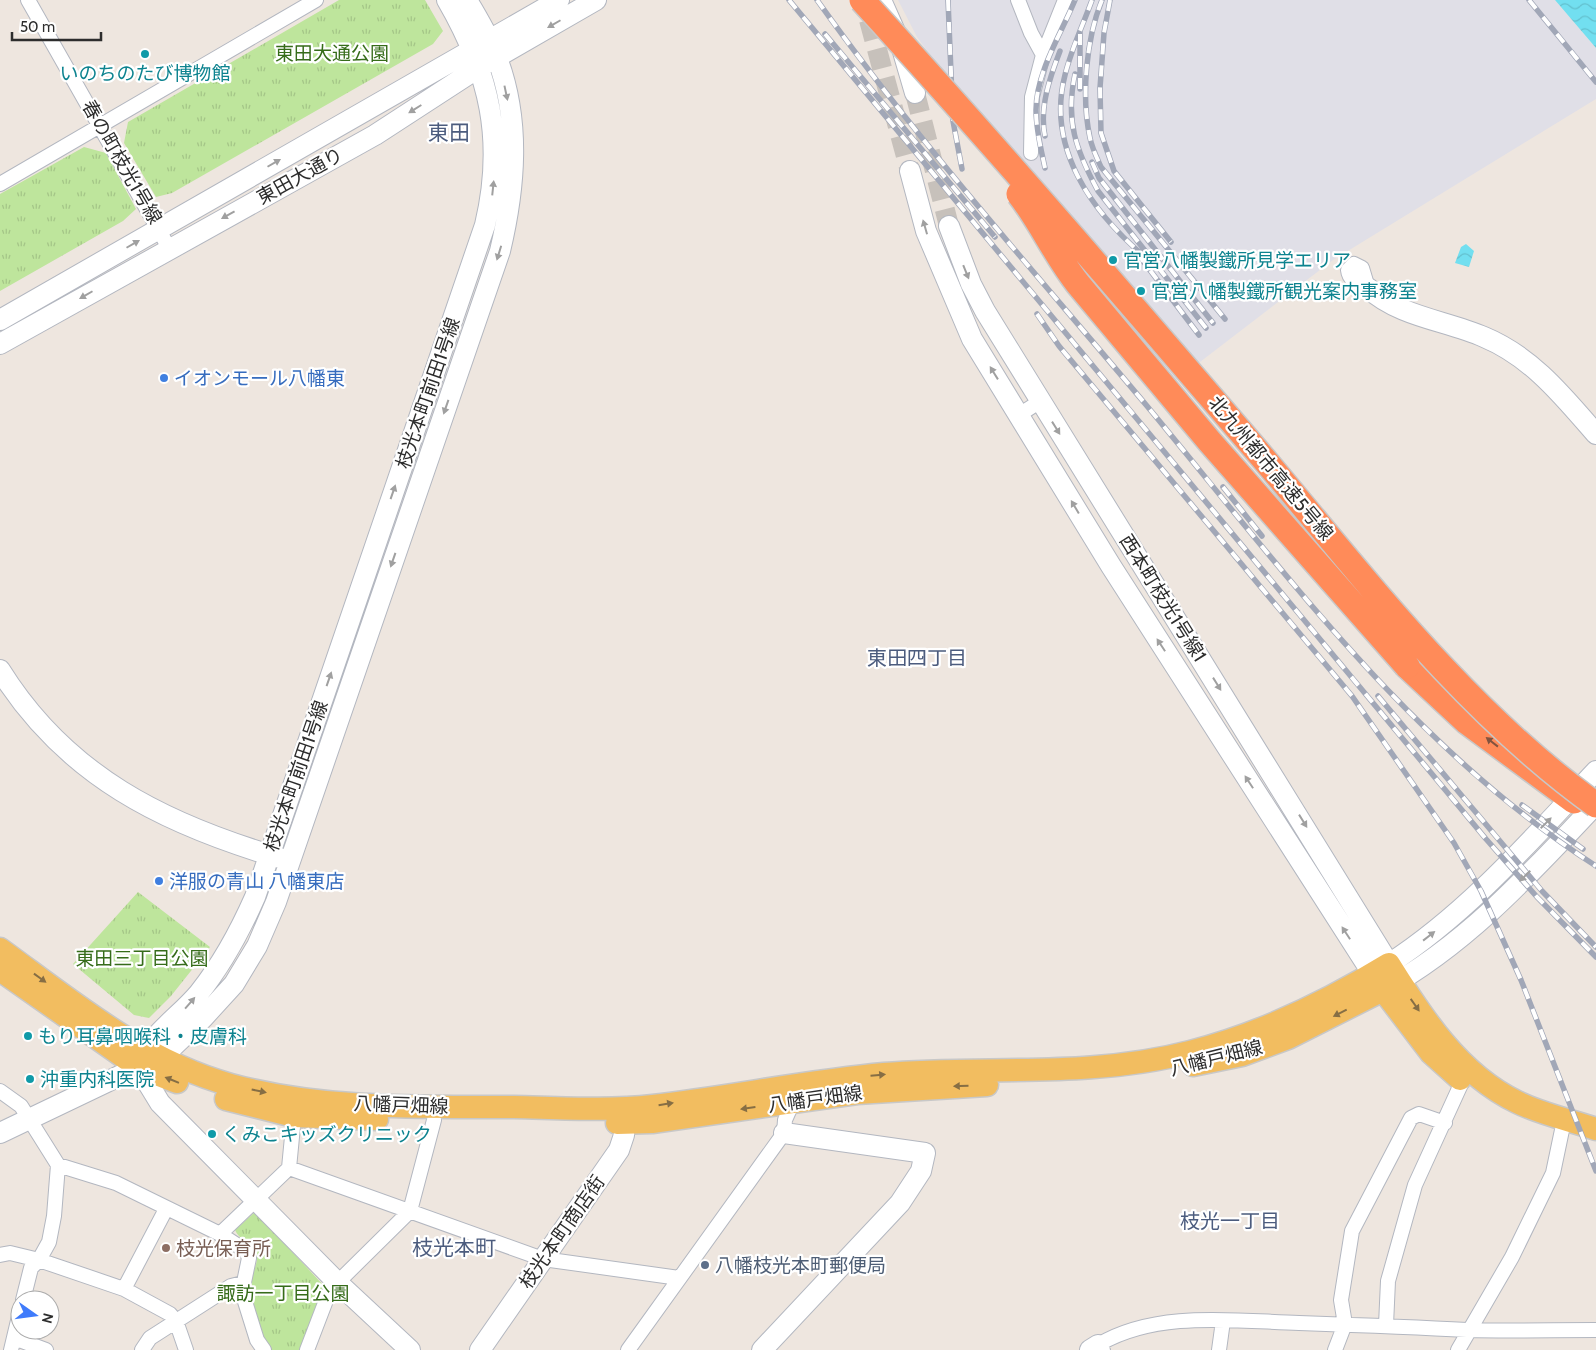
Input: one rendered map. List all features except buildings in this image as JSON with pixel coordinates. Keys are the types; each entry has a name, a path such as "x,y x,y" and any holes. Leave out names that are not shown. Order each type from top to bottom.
{"highway":[{"name":"北九州都市高速5号線","path":"881,23 951,97 1080,242 1432,658 1524,747 1590,799"},
{"path":"881,23 1224,444 1411,661 1501,728 1590,799"}],"main road":[{"name":"八幡戸畑線","path":"0,949 119,1035 147,1059 230,1085 297,1099 625,1116 652,1122 906,1088 1086,1081 1171,1070 1242,1054 1267,1046 1319,1024 1386,978"},
{"name":"八幡戸畑線","path":"0,970 147,1059 218,1097 294,1116 434,1120 625,1116 652,1106 793,1085 879,1075 932,1071 1087,1068 1168,1057 1214,1045 1293,1016 1386,978"},
{"path":"1386,978 1431,1053 1462,1082 1510,1112 1596,1141"},
{"path":"1386,978 1468,1069 1485,1083 1529,1108 1596,1129"}],"street":[{"name":"春の町枝光1号線","path":"28,0 160,228 169,248"},
{"path":"0,184 316,0"},
{"name":"枝光本町前田1号線","path":"147,1059 219,966 239,933 255,896 485,225 493,192 494,136 488,97 462,26 447,0"},
{"name":"枝光本町前田1号線","path":"147,1059 218,1002 243,970 257,946 272,911 500,251 509,213 513,137 510,111 497,58 467,0"},
{"name":"東田大通り","path":"0,344 375,134 475,59 489,40 558,0"},
{"name":"東田大通り","path":"0,320 160,228 475,59 497,58 596,0"},
{"path":"881,0 901,45 915,93"},
{"path":"1018,0 1031,33 1043,55"},
{"path":"1031,154 1032,97 1043,55 1065,0"},
{"name":"西本町枝光1号線1","path":"910,171 926,231 956,306 972,339 1111,566 1386,978"},
{"name":"西本町枝光1号線1","path":"950,226 971,284 985,311 1293,806 1386,978"},
{"path":"1368,288 1400,308 1483,336 1516,355 1539,371 1596,434"},
{"path":"1019,415 1040,402"},
{"path":"0,670 12,690 36,719 66,750 122,793 188,827 289,860"},
{"name":"八幡戸畑線","path":"1386,978 1438,956 1479,922 1590,799"},
{"path":"0,1133 147,1059 160,1103 337,1282 410,1350"},
{"path":"1386,1325 1388,1281 1415,1184 1462,1082"},
{"path":"0,1090 21,1106 58,1165 50,1233 39,1260 31,1268 26,1290"},
{"path":"628,1350 784,1133 785,1120 793,1102"},
{"path":"1335,1350 1345,1324 1341,1300 1352,1231 1411,1118 1419,1114 1445,1122"},
{"path":"220,1234 289,1168 294,1116"},
{"name":"枝光本町商店街","path":"480,1350 619,1150 625,1116"},
{"path":"306,1350 330,1290 410,1211 434,1120"},
{"path":"1458,1350 1512,1257 1553,1173 1562,1130"},
{"path":"762,1350 900,1203 921,1171 925,1153 784,1133"},
{"path":"58,1165 116,1183 220,1234 246,1251 250,1258 242,1292 257,1340 264,1350"},
{"path":"289,1168 543,1259 679,1278"},
{"path":"124,1289 166,1209"},
{"path":"0,1255 10,1253 39,1260 124,1289 170,1314 176,1321 186,1350"},
{"path":"142,1350 150,1338 231,1286 243,1282"},
{"path":"1097,1348 1114,1335 1152,1326 1192,1321 1386,1325 1468,1330 1596,1330"},
{"path":"1219,1350 1223,1321"},
{"path":"12,1344 46,1350"}],"shaded area":[{"path":"898,0 1555,0 1596,48 1596,99 1333,260 1170,385 917,37"}],"green space":[{"name":"東田大通公園","path":"339,0 425,0 443,31 433,44 172,193 156,197 124,143 128,122"},
{"path":"84,147 106,153 136,209 123,221 0,291 0,194"},
{"name":"東田三丁目公園","path":"138,892 210,947 171,996 149,1018 134,1015 73,964"},
{"name":"諏訪一丁目公園","path":"255,1212 325,1287 301,1350 270,1350 252,1310 248,1288 257,1257 254,1249 235,1230"}],"water":[{"path":"1555,0 1596,0 1596,48"},
{"path":"1466,244 1474,251 1469,267 1455,263 1461,247"}],"tunnel":[{"path":"869,20 910,171"},
{"path":"915,93 949,226"}],"railway":[{"path":"789,0 1486,839 1537,897 1596,957"},
{"path":"817,0 936,156 1354,654 1410,713 1468,768 1530,819 1596,866"},
{"path":"948,0 953,121 962,169"},
{"path":"1045,168 1037,125 1037,96 1050,54 1075,0"},
{"path":"1092,0 1065,75 1061,102 1062,128 1068,153 1091,199 1125,239 1144,256"},
{"path":"1102,0 1092,32 1087,68 1087,122 1093,149 1101,167 1225,319"},
{"path":"1110,0 1104,33 1100,88 1101,133 1114,171 1171,242"},
{"path":"1529,0 1596,82"},
{"path":"1080,31 1080,89"},
{"path":"825,34 995,237"},
{"path":"1045,136 1044,104 1049,82 1060,51"},
{"path":"1075,74 1071,106 1074,135 1090,176 1098,191 1206,328"},
{"path":"1092,162 1099,178 1213,323"},
{"path":"1137,253 1199,335"},
{"path":"1037,314 1059,346 1352,696 1454,843 1481,891 1521,980 1596,1171"},
{"path":"1223,487 1262,536"},
{"path":"1378,696 1542,891 1596,947"},
{"path":"1522,805 1583,849"}],"place":[{"name":"いのちのたび博物館","path":"145,54"},
{"name":"官営八幡製鐵所見学エリア","path":"1113,260"},
{"name":"官営八幡製鐵所観光案内事務室","path":"1141,291"},
{"name":"イオンモール八幡東","path":"164,378"},
{"name":"洋服の青山 八幡東店","path":"159,881"},
{"name":"もり耳鼻咽喉科・皮膚科","path":"28,1036"},
{"name":"沖重内科医院","path":"30,1079"},
{"name":"くみこキッズクリニック","path":"212,1134"},
{"name":"枝光保育所","path":"166,1248"},
{"name":"八幡枝光本町郵便局","path":"705,1265"}],"district":[{"name":"東田","path":"449,132"},
{"name":"東田四丁目","path":"917,658"},
{"name":"枝光一丁目","path":"1230,1221"},
{"name":"枝光本町","path":"454,1247"}]}
